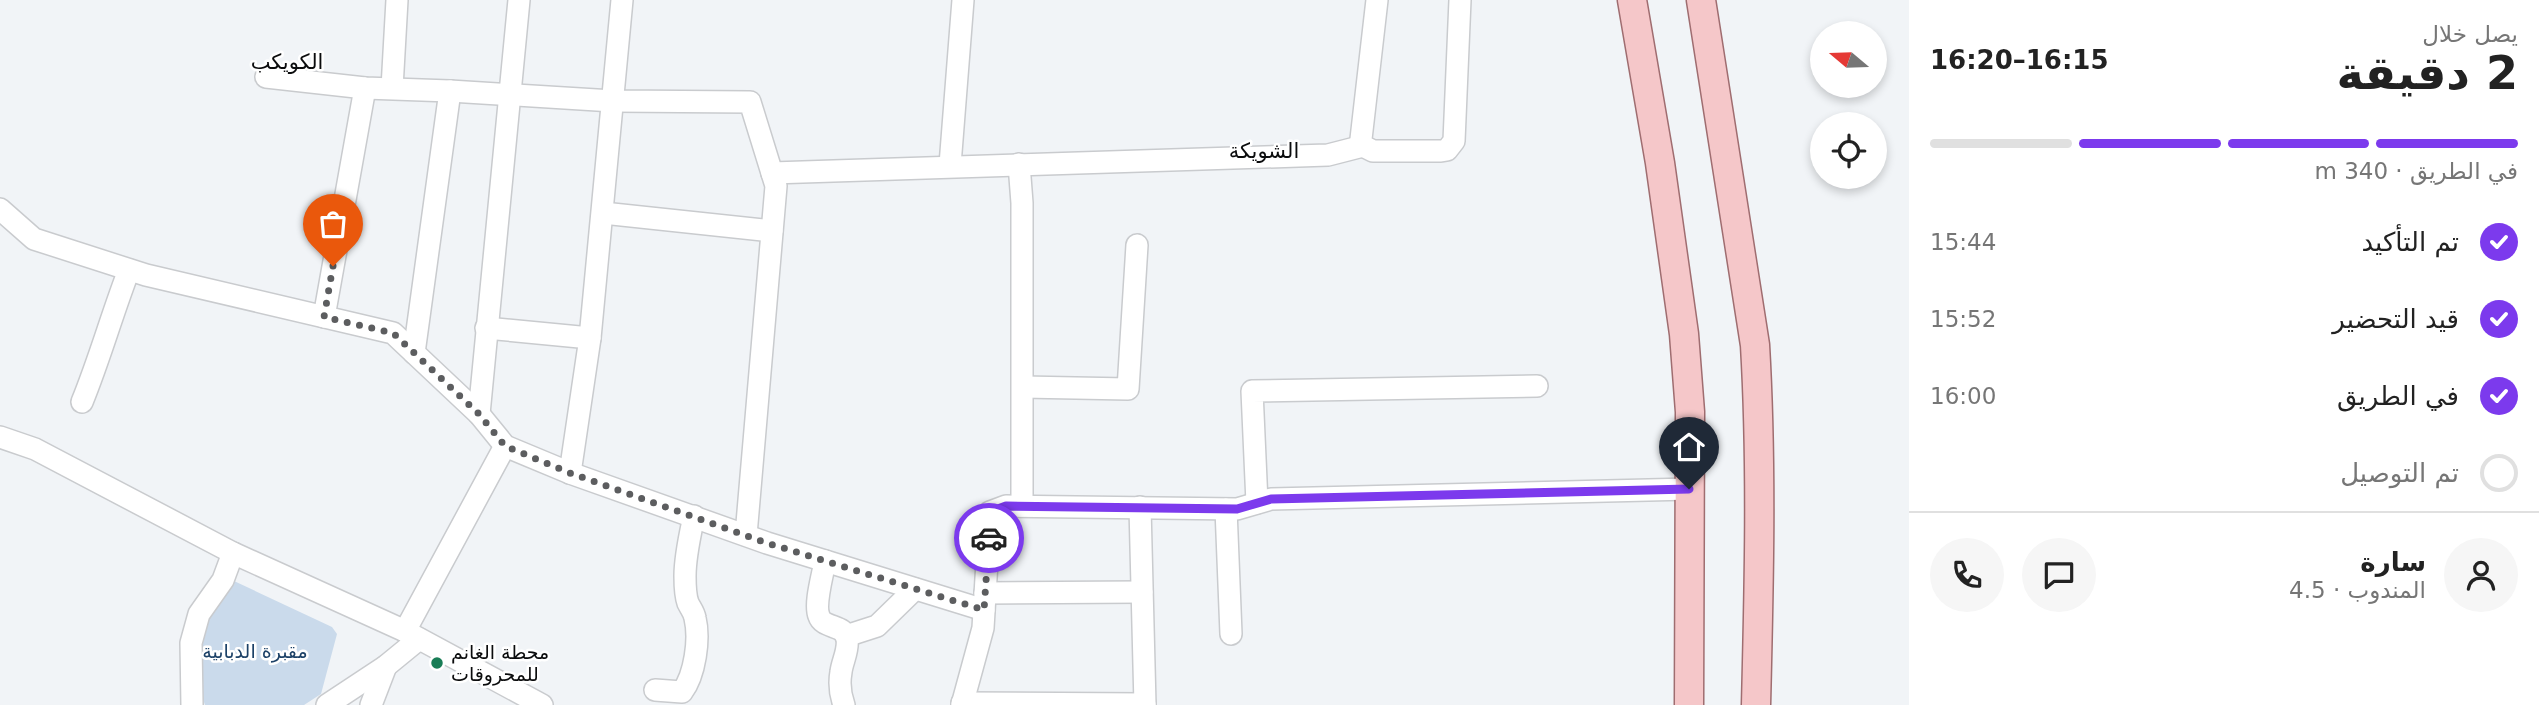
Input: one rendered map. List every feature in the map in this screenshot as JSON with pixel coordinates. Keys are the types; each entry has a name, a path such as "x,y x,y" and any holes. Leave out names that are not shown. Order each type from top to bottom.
{"main road":[{"path":"1632,0 1660,163 1684,334 1690,412 1689,705"},
{"path":"1701,0 1755,345 1759,402 1756,705"}],"street":[{"path":"391,88 397,0"},
{"path":"479,414 519,0"},
{"path":"570,473 590,338 622,0"},
{"path":"950,165 963,0"},
{"path":"1363,146 1361,139 1377,0"},
{"path":"772,173 950,165 1328,155 1363,146 1373,151 1441,151 1451,147 1454,141 1460,0"},
{"path":"266,77 365,88 450,90 613,101 750,102 776,186 746,535"},
{"path":"324,317 365,88"},
{"path":"414,353 450,90"},
{"path":"1019,164 1022,506"},
{"path":"0,209 34,239 129,270 393,333 479,414 505,446 570,473 746,535 915,589 984,601 1142,592"},
{"path":"603,213 772,231"},
{"path":"1023,387 1128,389 1137,245"},
{"path":"82,402 100,359 110,317 129,270"},
{"path":"486,328 590,338"},
{"path":"1256,503 1252,391 1537,386"},
{"path":"0,437 35,449 233,553 412,635 542,705"},
{"path":"327,705 386,666 412,635 505,446"},
{"path":"1140,507 1145,705 962,704 983,628 990,512 1006,506 1140,507 1237,509 1271,499 1689,489"},
{"path":"1226,509 1231,634"},
{"path":"655,690 682,692 691,671 696,646 696,623 686,596 685,574 694,516"},
{"path":"192,705 191,643 196,624 205,604 223,580 233,553"},
{"path":"825,561 817,607 822,621 842,630 846,636 840,695 844,705"},
{"path":"846,636 877,626 915,589"},
{"path":"371,705 386,666"}],"green space":[{"name":"مقبرة الدبابية","path":"234,581 332,627 337,634 321,694 304,705 205,705 199,682 199,641 213,603"}],"way so far":[{"path":"333,266 324,317 393,333 479,414 505,446 570,473 767,543 984,610 989,538"}],"place":[{"name":"محطة الغانم للمحروقات","path":"437,663"}],"district":[{"name":"الكويكب","path":"287,62"},
{"name":"الشويكة","path":"1264,151"}],"route":[{"path":"989,538 990,512 1006,506 1237,509 1271,499 1689,489"}]}
